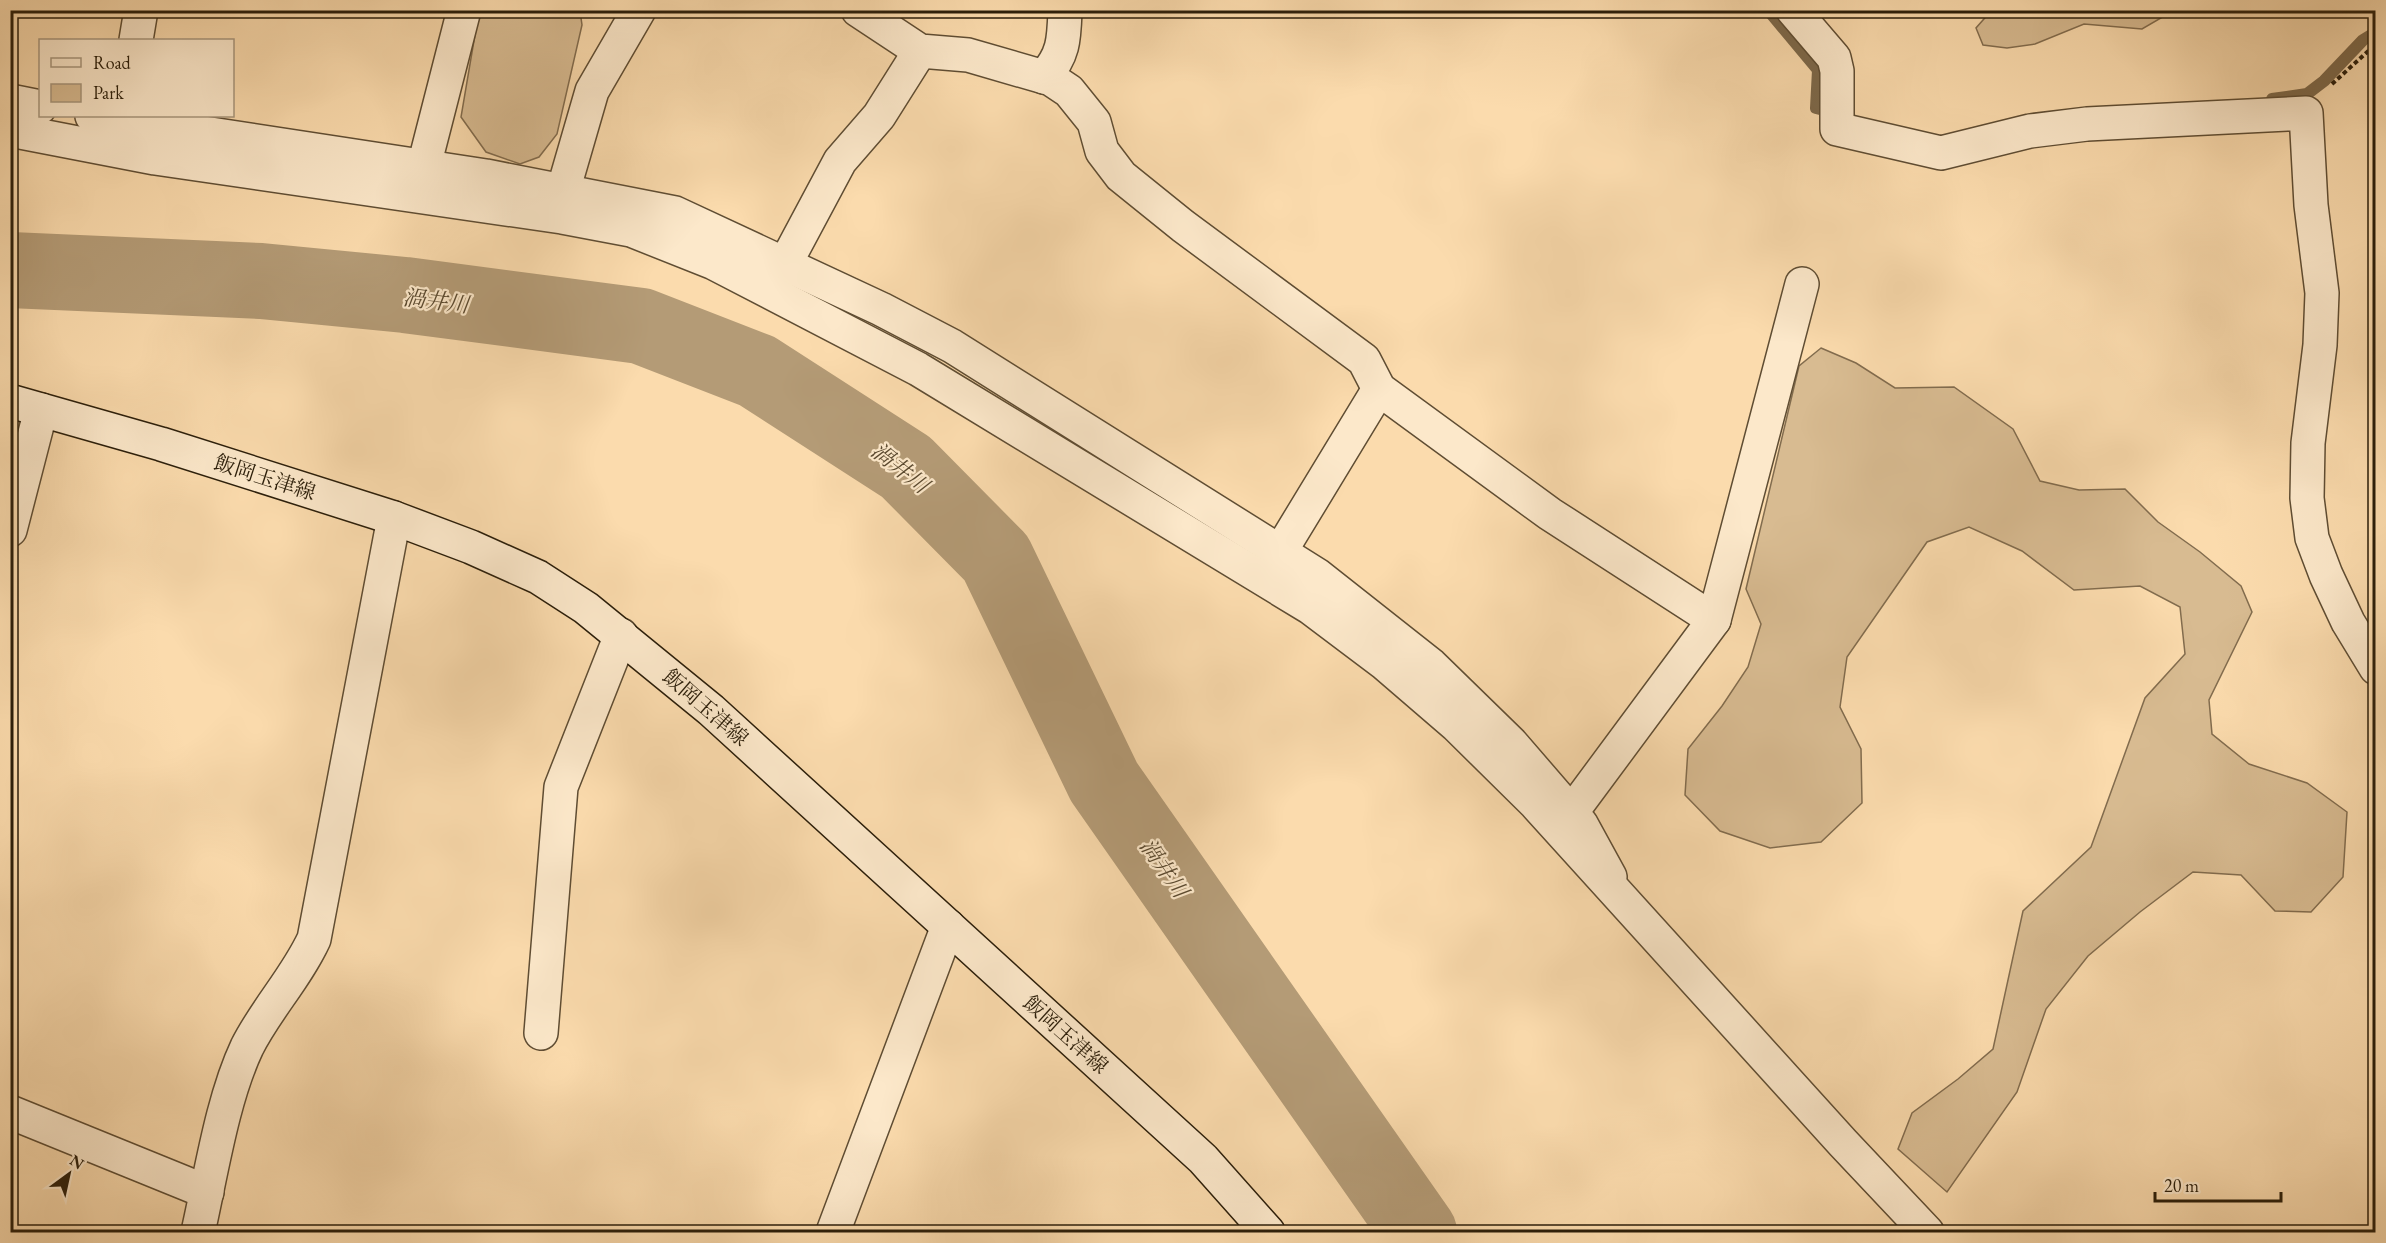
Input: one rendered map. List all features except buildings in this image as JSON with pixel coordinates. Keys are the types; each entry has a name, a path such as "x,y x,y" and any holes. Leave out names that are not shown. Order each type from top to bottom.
{"street":[{"path":"136,39 141,10"},
{"path":"424,166 464,10"},
{"path":"563,190 592,92 639,10"},
{"path":"858,10 920,51 968,55 1051,79 1068,91 1094,122 1102,151 1121,176 1183,226 1364,360 1378,389 1550,514 1714,620"},
{"path":"1044,78 1055,66 1063,48 1065,10"},
{"path":"1793,10 1834,58 1837,71 1837,129 1941,153 2030,131 2076,126 2306,113 2311,204 2322,293 2320,345 2308,443 2307,498 2312,538 2348,622 2376,668"},
{"path":"785,264 840,161 879,116 920,51"},
{"path":"10,101 39,107"},
{"path":"108,117 424,166 563,190 675,213 952,346 1317,575 1431,665 1511,743 1581,824 1624,901"},
{"path":"10,130 155,158 585,221 631,230 714,263 918,369 1311,608 1384,663 1456,725 1535,803 1927,1233"},
{"path":"1571,813 1714,620 1802,284"},
{"path":"1280,552 1378,389"},
{"path":"10,530 26,405"},
{"name":"飯岡玉津線","path":"26,405 161,444 394,518 471,547 538,577 586,608 711,710 1203,1159 1268,1233"},
{"path":"198,1233 230,1093 246,1051 259,1024 304,962 314,939 394,518"},
{"path":"541,1033 561,787 621,635"},
{"path":"833,1233 948,926"},
{"path":"10,1112 207,1192"}],"path":[{"path":"2306,113 2346,69 2376,44"}],"green space":[{"path":"479,11 580,11 582,25 557,134 539,157 520,164 486,152 461,117"},
{"path":"1991,11 2173,11 2142,29 2084,24 2035,44 2007,48 1983,45 1976,28"},
{"path":"1821,348 1856,363 1895,388 1954,387 2013,429 2040,481 2079,490 2125,489 2158,522 2200,552 2241,586 2252,612 2209,700 2212,734 2249,764 2307,783 2347,812 2343,877 2311,912 2275,911 2241,875 2193,872 2140,912 2088,956 2046,1009 2017,1092 1947,1192 1898,1149 1912,1113 1958,1079 1993,1049 2023,911 2091,847 2145,698 2185,654 2180,607 2140,586 2074,590 2022,551 1969,527 1927,542 1847,657 1840,707 1861,749 1862,803 1821,842 1770,848 1720,831 1685,795 1688,749 1722,706 1748,667 1761,624 1746,589 1799,366"}],"waterway":[{"path":"1768,10 1818,70 1816,108 1836,113"},
{"path":"2272,99 2307,94 2324,81 2363,40 2376,32"},
{"name":"渦井川","path":"10,270 261,281 405,295 641,326 757,371 906,467 996,558 1104,782 1419,1232"}]}
